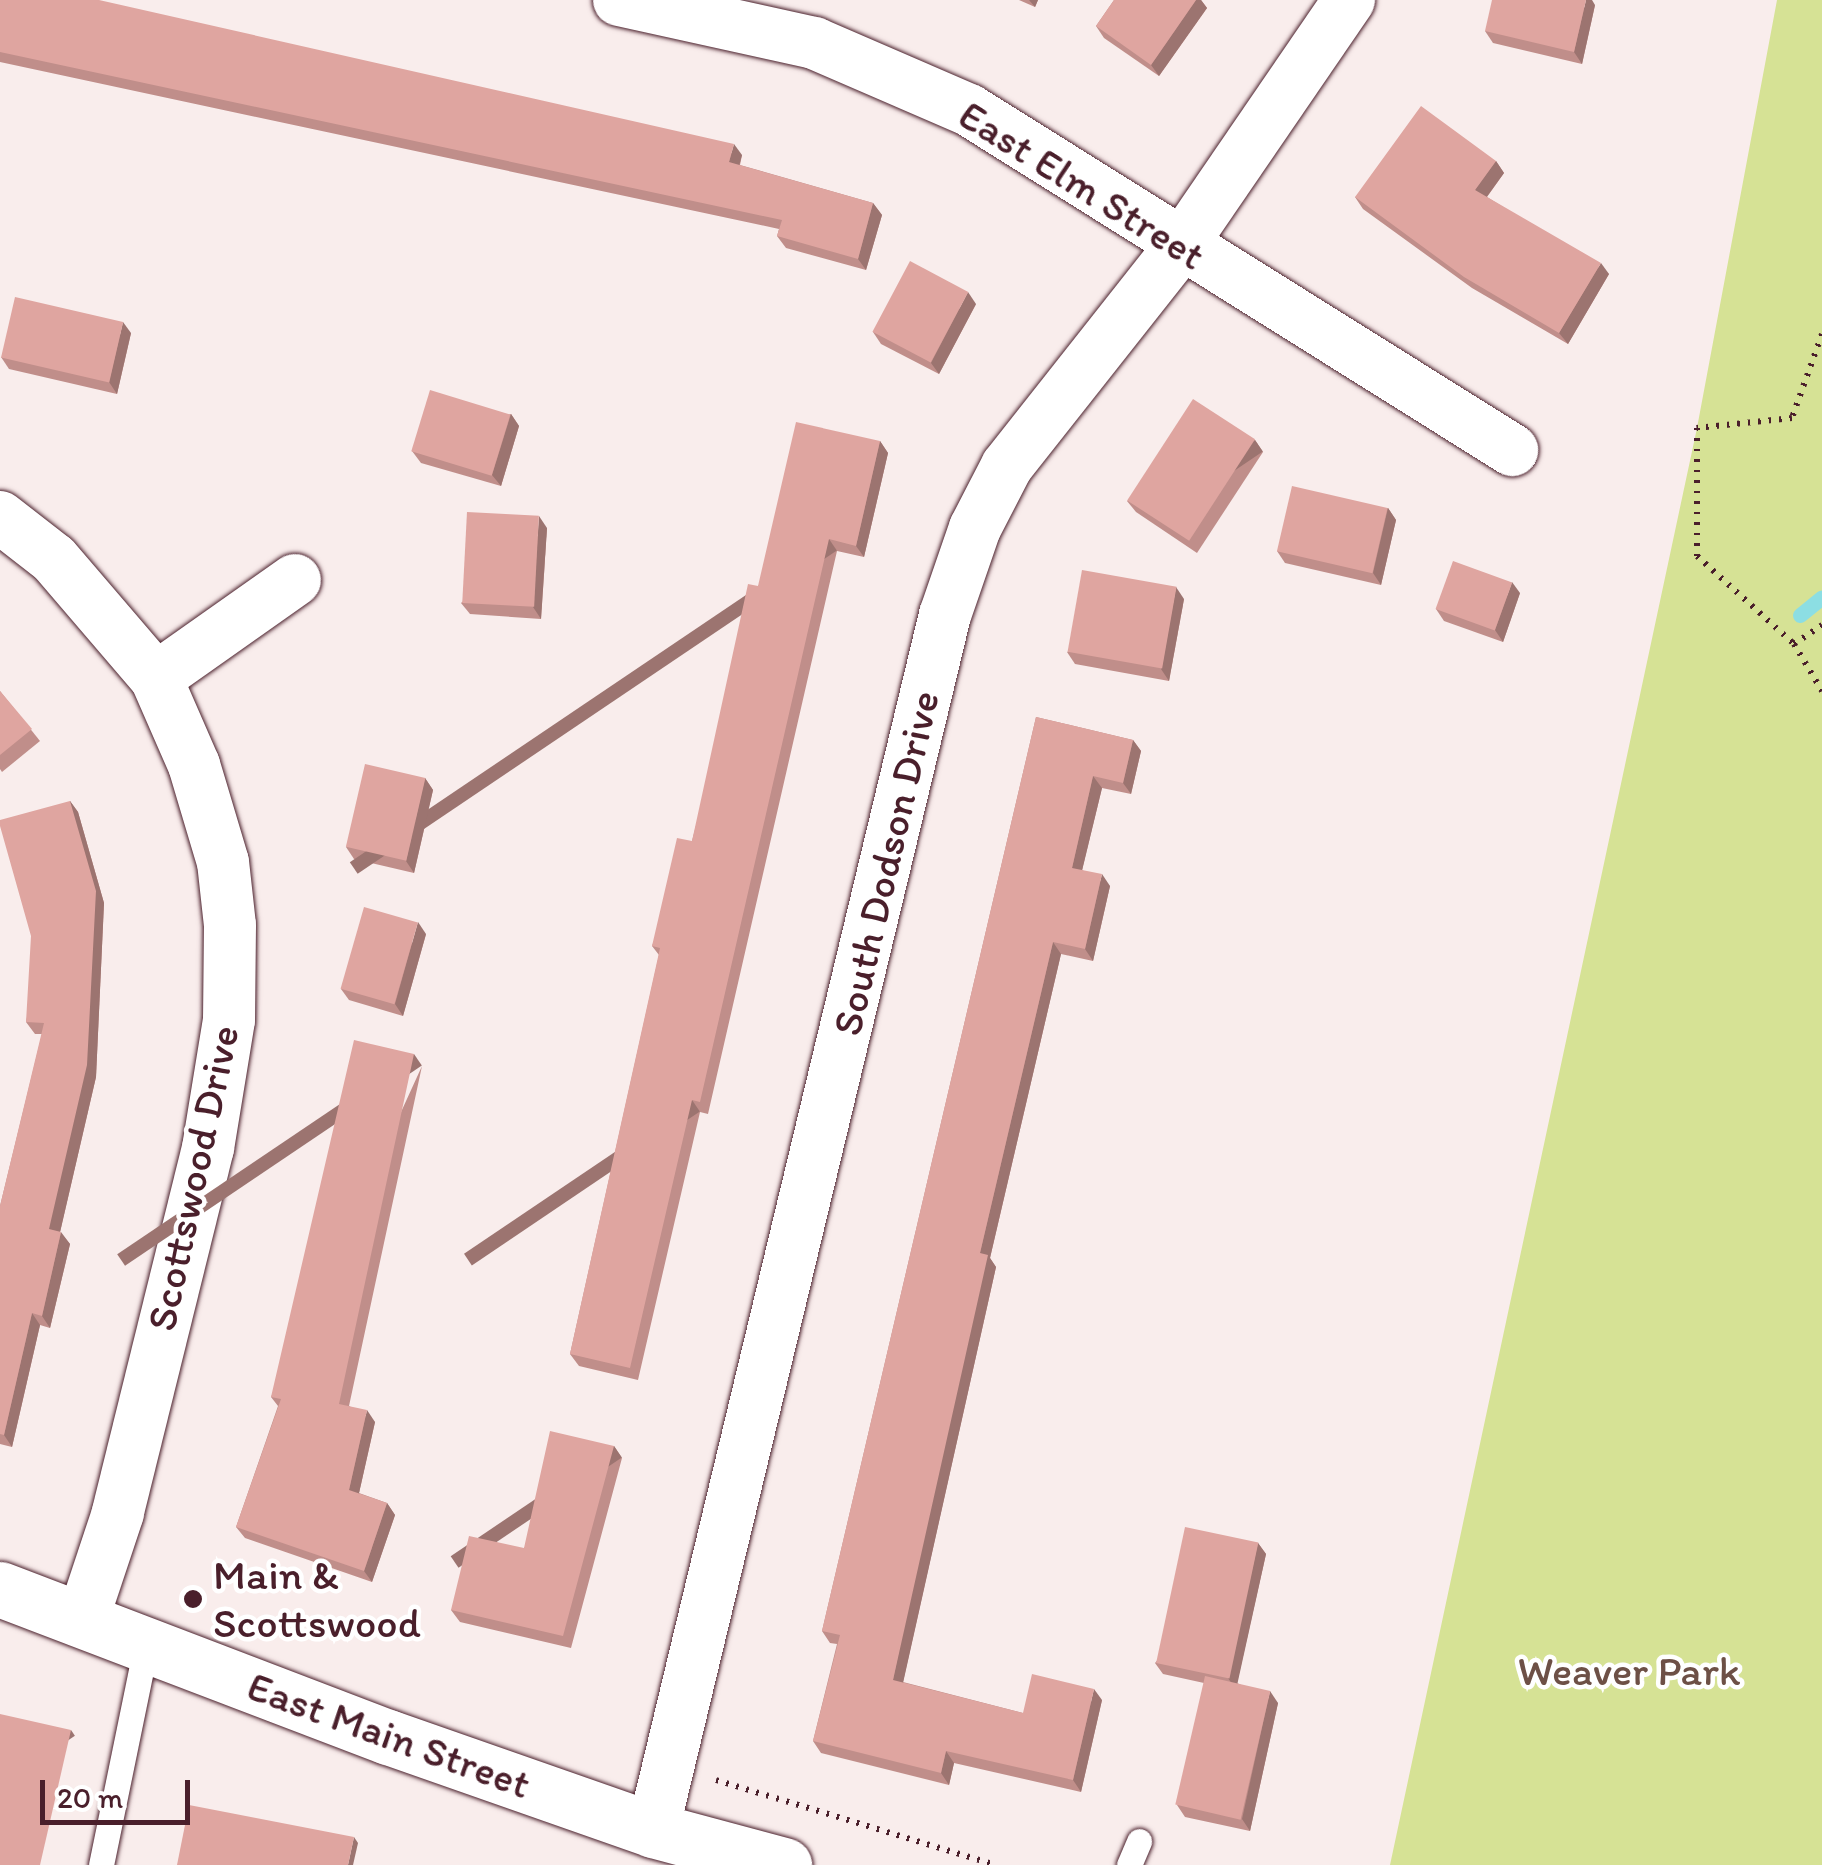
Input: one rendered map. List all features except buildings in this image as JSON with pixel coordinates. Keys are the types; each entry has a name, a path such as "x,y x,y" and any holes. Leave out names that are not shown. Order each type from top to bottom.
{"main road":[{"name":"East Main Street","path":"0,1589 653,1830 784,1865"}],"street":[{"name":"East Elm Street","path":"619,0 814,43 875,66 969,110 1180,247 1512,450"},
{"name":"South Dodson Drive","path":"653,1830 951,597 975,528 1007,466 1180,247 1348,0"},
{"name":"Scottswood Drive","path":"0,517 54,560 156,678 194,766 223,862 229,1020 208,1148 118,1512 82,1621"},
{"path":"156,678 295,580"}],"lane":[{"path":"100,1865 146,1645"}],"path":[{"path":"1822,334 1792,418 1697,428 1697,556 1794,644 1822,691"},
{"path":"1794,644 1822,625"},
{"path":"728,1783 797,1810 995,1865"}],"green space":[{"name":"Weaver Park","path":"1777,0 1822,0 1822,1865 1390,1865 1697,428"}],"waterway":[{"path":"1800,615 1822,597"}],"place":[{"name":"Main & Scottswood","path":"193,1599"}]}
